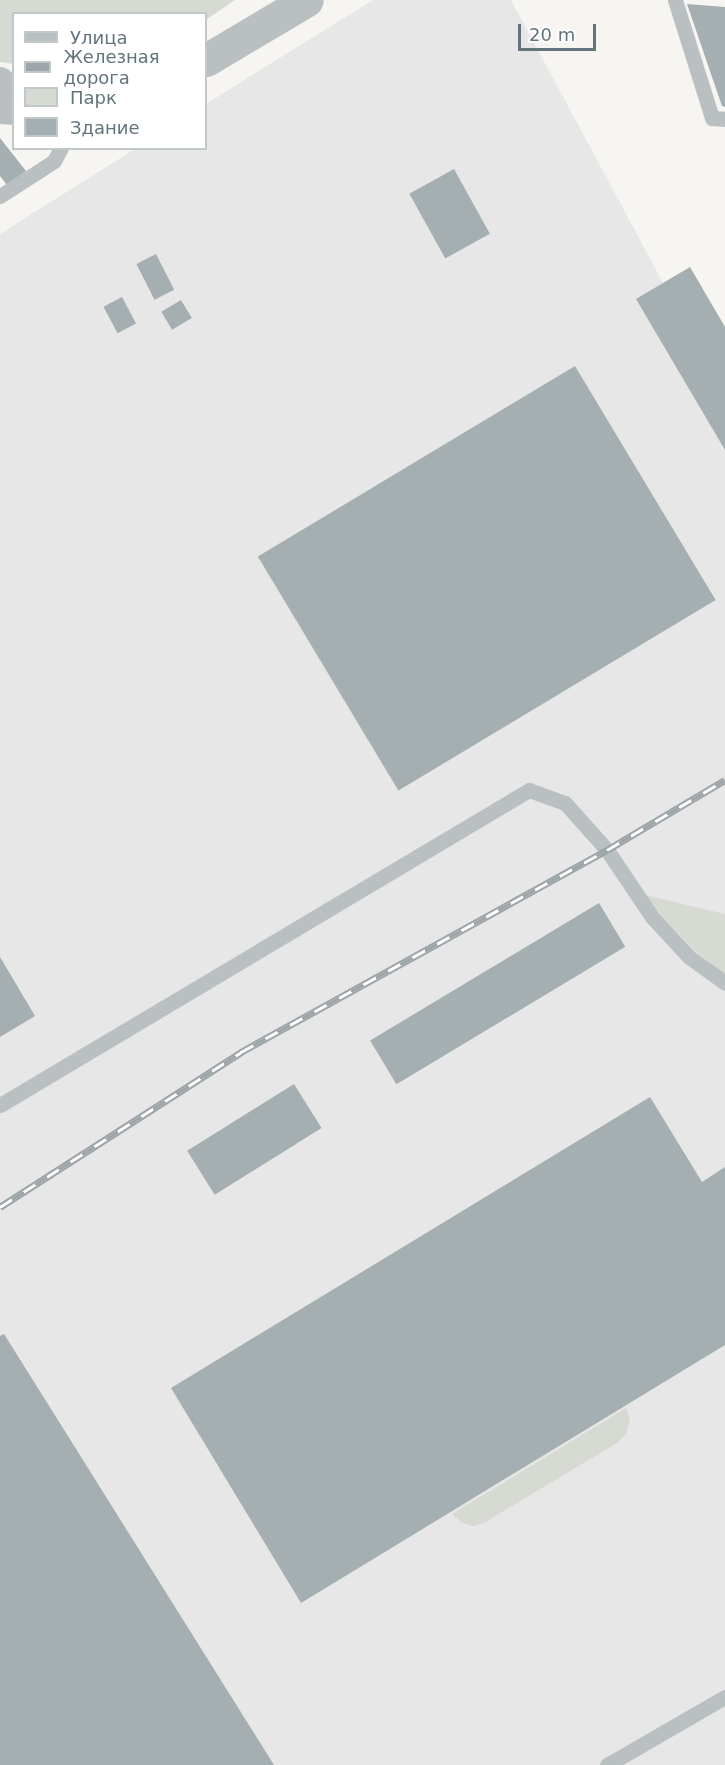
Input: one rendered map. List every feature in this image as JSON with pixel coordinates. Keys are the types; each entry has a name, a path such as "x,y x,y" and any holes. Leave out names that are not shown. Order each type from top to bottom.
{"street":[{"path":"207,59 307,0"}],"lane":[{"path":"675,0 712,118 725,119"},
{"path":"0,196 54,160 60,150"},
{"path":"0,1105 529,790 565,803 607,850 660,925 689,957 725,982"},
{"path":"607,1765 725,1697"}],"shaded area":[{"path":"373,0 511,0 725,398 725,1765 0,1765 0,234 133,150 207,150 207,103"}],"green space":[{"path":"0,0 235,0 207,19 207,12 12,12 12,64 0,62"},
{"path":"641,894 725,914 725,976 694,950"},
{"path":"626,1408 630,1419 626,1434 617,1443 484,1523 473,1526 462,1523 452,1514"}],"building":[{"path":"687,4 725,7 725,107 722,106"},
{"path":"0,138 26,171 7,185 0,176"},
{"path":"454,169 490,234 445,258 409,194"},
{"path":"156,254 174,290 155,300 136,264"},
{"path":"690,267 725,327 725,450 636,299"},
{"path":"122,297 136,323 118,333 103,307"},
{"path":"181,300 192,318 172,330 161,312"},
{"path":"575,366 716,600 398,791 258,557"},
{"path":"599,903 625,947 396,1084 370,1041"},
{"path":"0,957 35,1016 0,1037"},
{"path":"294,1084 322,1128 215,1195 187,1151"},
{"path":"650,1097 702,1182 725,1167 725,1345 301,1603 171,1388"},
{"path":"4,1334 274,1765 0,1765 0,1336"}],"railway":[{"path":"0,1207 241,1052 607,850 725,780"}]}
